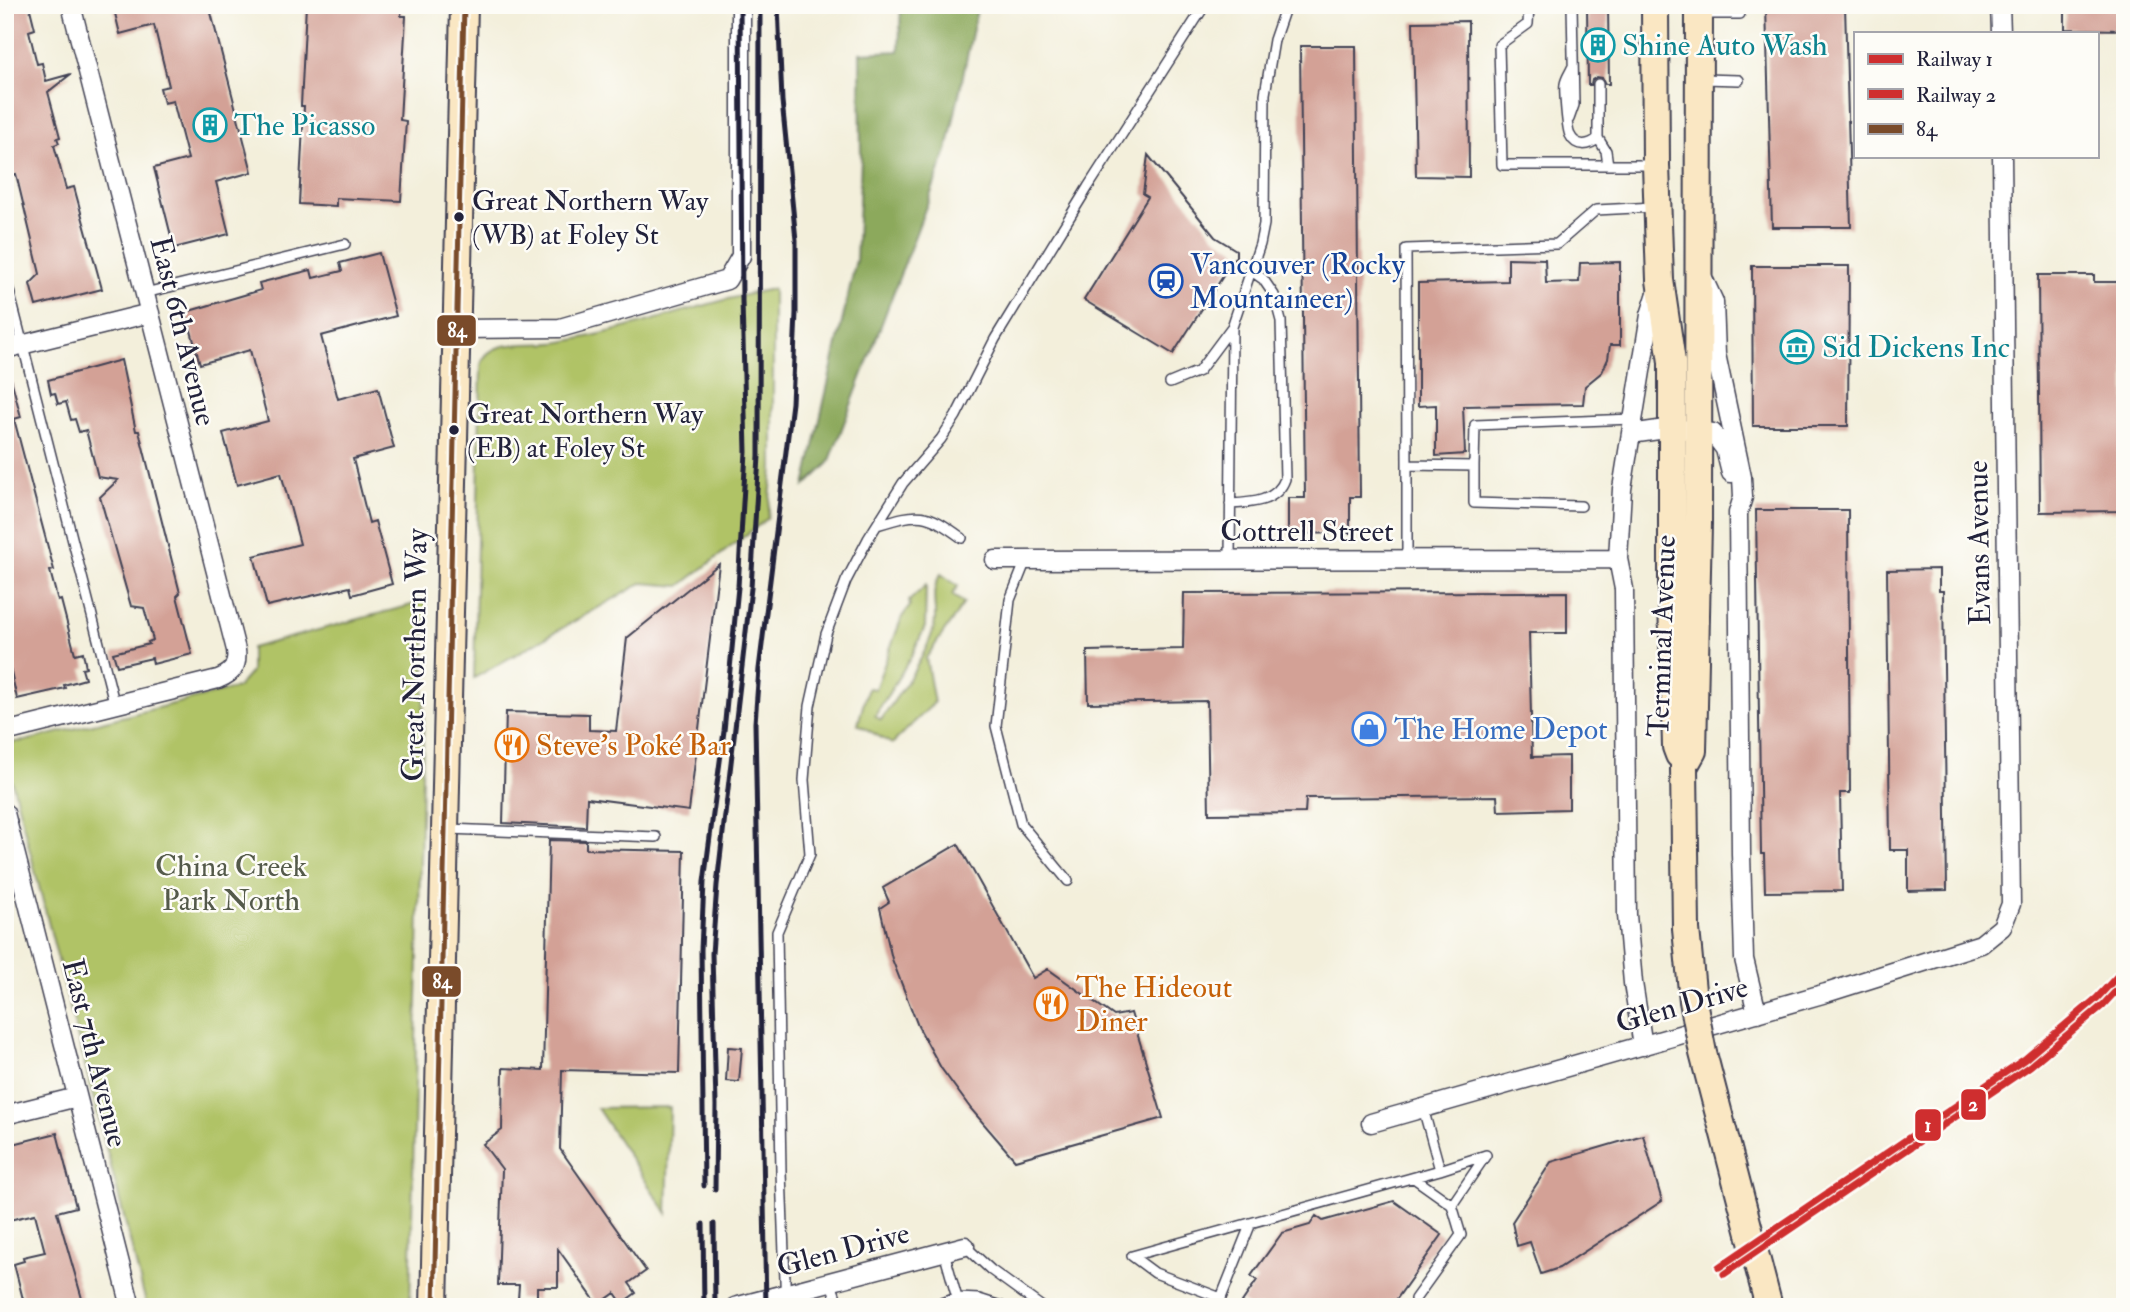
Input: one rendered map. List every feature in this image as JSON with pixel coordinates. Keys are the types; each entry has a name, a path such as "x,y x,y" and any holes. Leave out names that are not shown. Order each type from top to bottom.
{"main road":[{"name":"Great Northern Way","path":"434,1307 464,5"},
{"name":"Terminal Avenue","path":"1655,5 1656,165 1661,279 1684,429"},
{"name":"Terminal Avenue","path":"1699,9 1698,266 1684,429 1676,747 1684,767 1686,929 1693,1001 1703,1053 1769,1307"}],"street":[{"name":"East 6th Avenue","path":"71,5 237,662 233,670 218,679 115,706"},
{"path":"456,330 560,328 727,280 741,256 741,5"},
{"path":"2000,5 2000,32"},
{"name":"Evans Avenue","path":"2002,158 2011,904 2002,927"},
{"name":"Terminal Avenue","path":"1698,266 1714,302 1716,355 1742,477 1743,497 1738,513 1741,854 1744,958 1757,1013"},
{"name":"Terminal Avenue","path":"1643,1045 1633,982 1627,915 1624,589 1618,559 1622,489 1650,315 1661,279"},
{"path":"5,349 150,313"},
{"path":"1632,426 1713,433 1725,449 1732,478 1732,506 1738,513"},
{"name":"Cottrell Street","path":"995,560 1618,559"},
{"path":"5,732 115,706"},
{"name":"East 7th Avenue","path":"5,813 131,1307"},
{"name":"Glen Drive","path":"1371,1123 1757,1013 1981,944 2002,927"},
{"path":"5,1115 77,1097"},
{"name":"Glen Drive","path":"735,1307 786,1300 831,1283 965,1246"}],"lane":[{"path":"786,1300 780,1145 777,932 810,854 804,780 810,706 825,634 846,581 877,525 903,483 941,439 956,416 995,339 1088,187 1205,5"},
{"path":"1230,559 1232,327 1265,224 1265,94 1274,40 1286,5"},
{"path":"1529,5 1528,23 1499,45 1502,164 1656,165"},
{"path":"1572,5 1572,68 1565,83 1569,134 1576,142 1586,145 1598,138"},
{"path":"1699,9 1740,14"},
{"path":"1699,78 1739,80"},
{"path":"1598,85 1598,138 1606,151 1608,165"},
{"path":"1407,559 1406,249 1557,244 1596,210 1658,207"},
{"path":"145,293 345,244"},
{"path":"1230,504 1266,499 1282,487 1285,480 1281,321 1274,295 1263,279 1250,270"},
{"path":"5,275 115,706"},
{"path":"1170,383 1199,371 1232,327"},
{"path":"1581,506 1474,503 1475,425 1632,426"},
{"path":"1407,465 1474,467"},
{"path":"877,525 903,517 925,516 936,519 962,538"},
{"path":"1026,559 1010,600 996,726 1021,824 1068,881"},
{"path":"444,829 656,837"},
{"path":"1423,1108 1440,1170"},
{"path":"1251,1223 1221,1298 1155,1273 1132,1256 1198,1238 1251,1223 1414,1178 1486,1155 1452,1205"},
{"path":"1414,1178 1452,1205 1461,1235 1415,1299"},
{"path":"965,1246 990,1270 1042,1307"},
{"path":"944,1252 957,1298"},
{"path":"831,1283 839,1307"},
{"path":"928,1307 957,1298 979,1299 1004,1307"}],"green space":[{"path":"901,5 978,5 947,151 829,463 805,486 856,260 861,159 860,53 899,51"},
{"path":"773,289 773,468 768,518 680,586 642,583 474,678 481,365 485,356 503,346 561,342 588,337"},
{"path":"941,574 958,586 952,595 964,603 926,658 934,703 892,744 858,724 867,691 869,688 875,689 902,617 910,606 909,601 926,585 925,627 912,655 875,716 881,720 929,643 935,624 935,589"},
{"name":"China Creek Park North","path":"426,601 410,1307 147,1307 12,781 7,777 5,751 14,742 237,688 251,672 251,648"},
{"path":"670,1107 667,1213 597,1108"}],"building":[{"path":"5,5 29,5 35,29 29,31 37,64 42,63 46,81 71,74 48,92 60,137 57,138 59,143 54,145 66,189 74,187 102,289 36,306 30,284 40,274 16,174 11,175 5,154"},
{"name":"The Picasso","path":"113,5 209,5 252,172 216,182 229,234 174,248 154,168 188,159 173,101 164,103 160,88 169,86 154,25 120,34"},
{"path":"306,5 402,5 401,16 406,16 400,120 406,121 401,201 336,198 336,206 299,204"},
{"name":"Shine Auto Wash","path":"1587,5 1608,5 1609,84 1597,77 1588,85"},
{"path":"1766,5 1845,5 1851,227 1772,227"},
{"path":"2067,5 2125,5 2125,30 2065,29"},
{"path":"1468,21 1469,177 1416,176 1413,22"},
{"path":"1300,46 1356,46 1360,497 1350,497 1350,533 1288,534 1288,498 1305,498"},
{"path":"1148,155 1215,237 1236,250 1236,256 1173,354 1084,300 1148,197 1143,194"},
{"path":"379,253 396,316 321,336 338,399 378,388 394,448 353,459 369,523 375,521 392,584 352,595 350,587 267,606 254,556 300,544 281,473 237,485 223,433 268,421 250,350 200,364 186,312 261,290 259,283 311,270 313,278 342,271 340,263"},
{"path":"1508,258 1545,259 1546,283 1579,282 1580,263 1620,262 1620,345 1610,345 1602,372 1585,386 1583,404 1463,406 1465,454 1436,456 1436,405 1418,406 1418,283 1508,281"},
{"path":"1752,266 1849,266 1848,426 1753,426"},
{"path":"2038,275 2094,275 2094,282 2125,282 2125,511 2040,512"},
{"path":"121,360 136,431 139,431 180,593 177,596 192,654 153,664 152,658 117,666 113,653 149,644 148,642 153,640 144,608 131,606 100,497 118,480 98,477 86,430 79,432 75,419 71,420 66,402 58,404 55,393 51,394 48,380"},
{"path":"10,375 21,417 14,419 54,570 50,571 58,601 61,600 75,654 83,652 86,668 82,669 85,679 64,685 65,688 17,699 5,644 5,376"},
{"path":"1756,510 1848,510 1850,793 1840,793 1842,891 1765,892 1764,854 1761,854"},
{"path":"719,564 689,811 587,798 586,827 503,823 506,712 589,714 589,730 616,731 627,638"},
{"path":"1939,569 1939,591 1943,591 1947,890 1908,891 1908,850 1890,850 1887,570"},
{"name":"The Home Depot","path":"1567,592 1567,633 1529,633 1532,757 1569,756 1569,809 1498,811 1497,796 1306,798 1305,813 1209,814 1207,701 1088,703 1087,651 1183,649 1184,593"},
{"path":"549,840 586,841 586,849 684,851 679,1073 562,1070 560,1149 646,1271 629,1283 636,1293 622,1303 615,1293 598,1305 558,1249 558,1287 537,1287 537,1300 518,1299 519,1285 498,1285 502,1169 483,1144 502,1130 503,1068 543,1070"},
{"path":"958,844 1033,978 1048,969 1114,1016 1131,1013 1163,1118 1015,1160 971,1109 941,1068 918,1026 892,959 880,908 889,902 883,888"},
{"path":"728,1047 742,1048 739,1082 726,1081"},
{"path":"57,1133 76,1207 57,1212 83,1302 72,1305 73,1307 25,1307 14,1264 24,1261 23,1257 45,1252 35,1214 5,1221 5,1146"},
{"path":"1643,1135 1662,1201 1559,1268 1541,1274 1530,1242 1517,1246 1512,1222 1551,1162"},
{"path":"1394,1201 1442,1235 1391,1307 1249,1307 1242,1302 1257,1280 1251,1276 1282,1233 1310,1225 1316,1216 1323,1221"}],"railway":[{"path":"704,1186 701,950 704,882 724,731 738,587 746,452 740,5"},
{"path":"715,1189 712,954 717,885 751,588 759,456 760,5"},
{"path":"766,1307 755,723 759,669 792,403 796,313 796,240 782,101 778,5"},
{"path":"703,1224 704,1307"},
{"path":"714,1224 715,1307"}],"rail line":[{"name":"1","path":"1719,1267 2025,1059 2097,998 2125,968"},
{"name":"2","path":"1724,1274 2030,1066 2103,1005 2125,981"}],"transit line":[{"name":"84","path":"434,1307 464,5"}],"place":[{"name":"Shine Auto Wash","path":"1598,45"},
{"name":"The Picasso","path":"210,125"},
{"name":"Great Northern Way (WB) at Foley St","path":"459,217"},
{"name":"Vancouver (Rocky Mountaineer)","path":"1166,281"},
{"name":"Sid Dickens Inc","path":"1797,347"},
{"name":"Great Northern Way (EB) at Foley St","path":"454,430"},
{"name":"The Home Depot","path":"1369,729"},
{"name":"Steve's Poké Bar","path":"512,745"},
{"name":"The Hideout Diner","path":"1051,1004"}]}
